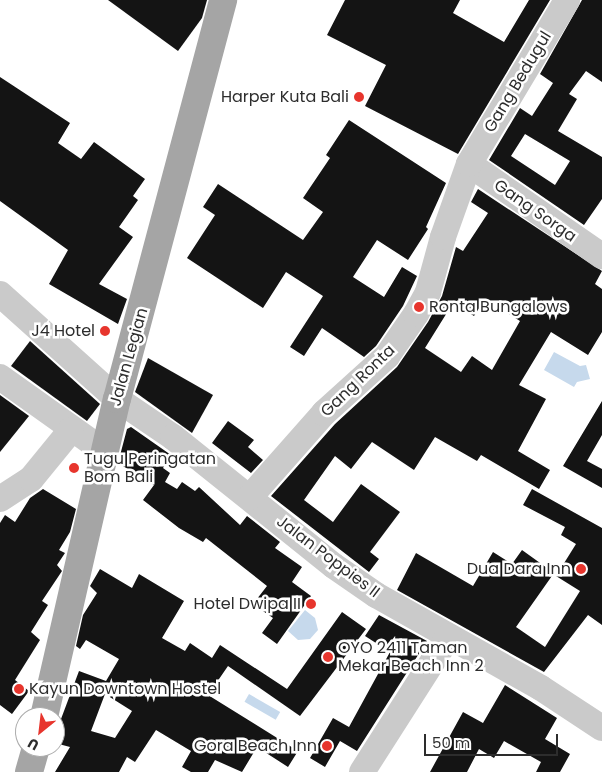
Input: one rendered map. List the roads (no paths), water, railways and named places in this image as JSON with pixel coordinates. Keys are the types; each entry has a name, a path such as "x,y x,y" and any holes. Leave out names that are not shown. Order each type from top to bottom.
{"main road":[{"name":"Jalan Legian","path":"46,707 117,399 223,0"},
{"path":"29,772 33,757"}],"street":[{"name":"Gang Bedugul","path":"469,164 567,0"},
{"name":"Gang Sorga","path":"469,164 602,256"},
{"name":"Gang Ronta","path":"250,497 324,412 357,386 400,338 428,292 443,236 469,164"},
{"name":"Jalan Poppies II","path":"0,294 117,399 250,497 341,571 449,636 541,688 602,728"},
{"path":"0,377 104,452"},
{"path":"0,499 31,479 71,430"},
{"path":"362,772 449,636"}],"water":[{"path":"554,352 580,366 586,365 590,379 577,382 574,387 544,370"},
{"path":"305,610 315,618 318,630 310,639 298,640 288,631"},
{"path":"249,694 280,712 276,720 244,702"}],"place":[{"name":"Harper Kuta Bali","path":"359,97"},
{"name":"Ronta Bungalows","path":"419,307"},
{"name":"J4 Hotel","path":"105,331"},
{"name":"Tugu Peringatan Bom Bali","path":"74,468"},
{"name":"Dua Dara Inn","path":"581,569"},
{"name":"Hotel Dwipa II","path":"311,604"},
{"name":"OYO 2411 Taman Mekar Beach Inn 2","path":"328,657"},
{"name":"Kayun Downtown Hostel","path":"19,689"},
{"name":"Gora Beach Inn","path":"327,746"}]}
